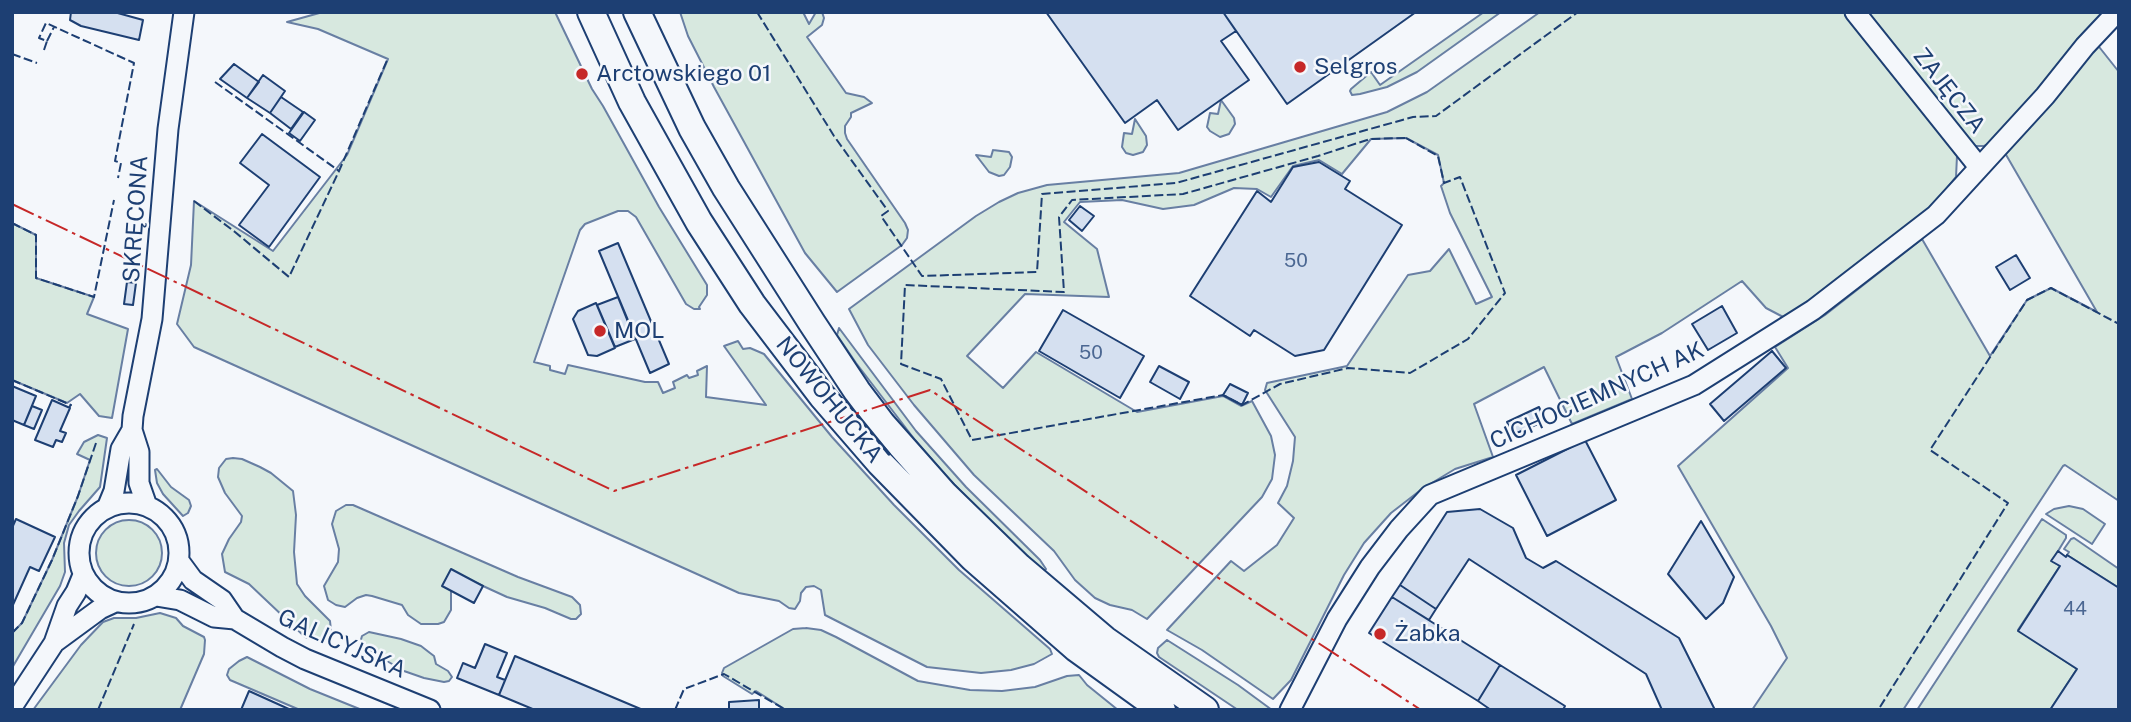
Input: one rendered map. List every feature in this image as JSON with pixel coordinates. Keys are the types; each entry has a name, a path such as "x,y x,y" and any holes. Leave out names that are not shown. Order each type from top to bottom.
{"main road":[{"name":"NOWOHUCKA","path":"591,12 632,102 699,222 752,304 829,404 898,483 983,567 1076,648 1162,710"},
{"name":"NOWOHUCKA","path":"637,12 692,128 726,188 882,424 944,494 1018,567 1105,640 1205,710"}],"street":[{"name":"SKRĘCONA","path":"107,508 114,491 121,449 133,423 150,336 168,129 184,12"},
{"name":"ZAJĘCZA","path":"1855,12 1979,167"},
{"name":"CICHOCIEMNYCH AK","path":"1290,710 1338,619 1370,567 1430,495 1694,385 1813,310 1936,215 2045,96 2085,46 2117,12"},
{"name":"SKRĘCONA","path":"133,423 139,452 141,490 147,506"},
{"path":"134,503 147,506 157,511 173,528 179,561 175,574 156,596 144,602 130,604 102,597 83,575 79,562 81,536 96,515 107,508 134,503"},
{"name":"GALICYJSKA","path":"179,561 193,580 222,600 235,619"},
{"path":"12,707 54,643 67,606 83,575"},
{"name":"GALICYJSKA","path":"156,596 180,600 214,617 235,619 305,659 430,710"},
{"path":"54,643 100,608 116,602"}],"shaded area":[{"path":"323,12 555,12 592,89 707,285 707,295 700,309 686,304 636,217 628,211 618,211 585,224 580,230 534,362 565,374 568,365 645,382 658,382 663,393 675,388 673,382 687,375 689,378 698,375 697,371 707,366 706,397 766,405 724,346 738,341 743,349 750,348 764,354 832,437 894,505 959,570 1050,649 1052,654 1034,664 1011,670 981,673 927,667 825,615 821,590 814,586 806,587 801,593 795,609 779,601 739,593 194,347 177,324 191,265 194,201 273,251 347,155 388,59 318,29 287,22"},
{"path":"680,12 803,12 809,24 816,12 822,12 822,25 807,37 846,93 864,97 872,103 851,113 845,133 905,223 907,238 902,245 837,292 805,253 714,87 688,36"},
{"path":"1484,12 1501,12 1417,72 1387,87 1352,95 1351,89 1371,72 1380,85"},
{"path":"1540,12 1850,12 1957,156 1956,177 1929,210 1787,319 1766,308 1742,281 1662,333 1616,357 1632,399 1572,424 1544,367 1474,404 1493,457 1455,469 1422,489 1391,513 1364,543 1344,575 1291,680 1273,699 1202,650 1167,630 1231,561 1244,571 1277,545 1294,518 1278,503 1287,486 1295,437 1265,390 1267,383 1347,366 1408,275 1430,271 1449,249 1476,304 1492,297 1450,213 1441,186 1444,183 1438,155 1406,138 1371,139 1342,174 1319,160 1293,166 1271,197 1257,189 1234,188 1194,205 1163,209 1122,200 1080,202 1064,222 1097,249 1109,297 1025,294 967,356 1003,388 1036,352 1137,412 1223,396 1241,406 1252,401 1271,436 1275,455 1272,479 1262,497 1147,619 1132,610 1095,598 1075,580 1054,551 974,475 914,405 868,345 849,309 976,216 1018,193 1047,185 1179,173 1387,112 1427,92"},
{"path":"1864,12 2107,12 1993,142 1974,146"},
{"path":"2096,43 2119,72 2119,501 2063,466 1903,710 1752,710 1787,658 1678,466 1788,368 1775,347 1825,315 1922,239 1990,356 2027,300 2051,288 2097,312 2005,153"},
{"path":"1221,100 1234,118 1235,124 1229,134 1220,137 1207,127 1210,113 1218,114"},
{"path":"1135,119 1146,136 1147,145 1143,152 1133,155 1126,153 1122,147 1124,133 1132,134"},
{"path":"993,150 1009,152 1012,157 1010,167 1004,175 989,172 976,155 991,157"},
{"path":"12,223 36,235 36,278 94,297 87,314 128,329 112,418 99,416 80,394 67,403 12,380"},
{"path":"839,328 916,431 966,487 1040,560 1046,569 1043,572 1003,535 915,440 837,335"},
{"path":"98,435 107,438 100,487 69,525 64,543 65,572 60,586 12,668 12,633 22,623 52,560 90,460 77,454 84,442"},
{"path":"226,459 242,459 271,473 293,491 297,584 330,621 329,635 315,640 305,637 249,584 225,572 222,554 242,516 225,493 218,477 219,468"},
{"path":"157,469 171,487 189,500 191,506 188,513 183,516 163,494 157,483"},
{"path":"346,505 353,505 518,577 572,597 580,605 581,614 576,619 571,619 507,597 470,580 451,588 451,610 444,622 438,624 421,624 408,615 402,605 372,596 357,598 345,607 336,605 328,600 324,586 338,562 339,549 332,524 336,511"},
{"path":"2069,506 2083,509 2105,524 2092,544 2046,514"},
{"path":"2042,519 2066,535 2052,561 2060,566 2018,630 2077,669 2050,710 1917,710"},
{"path":"135,520 153,529 160,540 160,566 153,577 142,584 123,586 105,577 98,566 96,547 105,529 116,522"},
{"path":"2074,538 2119,569 2119,588 2067,555 2069,552 2064,549"},
{"path":"160,613 176,618 183,626 205,640 204,654 180,710 33,710 81,645 103,622 114,618 136,618"},
{"path":"793,629 821,630 836,637 918,681 970,690 1002,691 1035,687 1067,676 1079,675 1118,710 786,710 756,691 752,694 723,676 724,668"},
{"path":"369,632 421,646 434,656 436,664 448,671 452,677 444,682 404,671 363,647 360,643 362,636"},
{"path":"1167,640 1272,710 1238,710 1159,657 1158,648"},
{"path":"247,657 310,689 362,710 300,710 230,680 227,675 229,669"}],"building":[{"path":"71,12 114,12 143,20 139,40 81,26 70,20"},
{"path":"1046,12 1223,12 1236,31 1221,41 1249,80 1178,130 1157,100 1125,123"},
{"name":"Selgros","path":"1223,12 1416,12 1287,104"},
{"path":"234,64 259,82 247,98 220,79"},
{"path":"263,75 285,91 270,113 247,98"},
{"path":"281,97 303,112 291,129 270,113"},
{"path":"304,112 315,120 300,141 289,133"},
{"path":"262,134 320,177 269,247 239,225 269,185 240,163"},
{"path":"1319,162 1350,181 1345,189 1402,225 1324,350 1295,356 1254,330 1250,336 1190,296 1257,191 1271,202 1293,167"},
{"path":"1080,206 1094,216 1082,231 1069,220"},
{"path":"618,243 669,364 650,373 599,251"},
{"path":"2016,255 2030,278 2010,290 1996,267"},
{"path":"127,282 136,283 133,305 124,304"},
{"path":"618,297 635,339 615,347 597,305"},
{"path":"596,303 615,348 597,356 588,355 573,319 578,311"},
{"path":"1722,306 1737,333 1708,350 1692,324"},
{"path":"1063,310 1144,356 1120,398 1039,351"},
{"path":"1772,351 1786,368 1724,421 1710,404"},
{"path":"1159,366 1189,382 1180,399 1150,382"},
{"path":"1230,384 1248,393 1242,405 1223,395"},
{"path":"12,386 36,396 24,425 12,420"},
{"path":"52,400 70,408 60,431 66,433 62,442 56,440 53,447 35,440"},
{"path":"32,406 42,410 34,429 24,425"},
{"path":"1539,407 1545,421 1512,435 1507,422"},
{"path":"1585,440 1616,500 1547,536 1516,475"},
{"path":"1480,509 1513,528 1526,558 1543,568 1556,561 1679,638 1715,710 1662,710 1646,674 1469,559 1436,609 1400,585 1447,512"},
{"path":"16,519 55,537 39,571 30,567 12,607 12,528"},
{"path":"1701,521 1734,577 1723,603 1706,619 1668,574"},
{"path":"2058,551 2119,588 2119,710 2050,710 2077,669 2018,631 2060,566 2051,561"},
{"path":"451,569 483,586 474,603 442,586"},
{"path":"1400,585 1436,609 1429,620 1392,597"},
{"path":"1392,597 1500,665 1478,701 1369,633"},
{"path":"485,644 507,653 497,677 505,680 499,695 457,678 463,663 475,668"},
{"path":"515,656 643,710 535,710 499,695"},
{"path":"1500,665 1565,706 1563,710 1491,710 1478,701"},
{"path":"249,691 291,710 241,710"},
{"path":"759,700 759,709 775,710 729,710 729,702"}],"fence":[{"path":"757,12 834,136 888,211 881,216 922,276 1037,272 1042,194 1176,183 1413,117 1436,116 1578,12"},
{"path":"44,50 47,41 39,38 46,23 134,63 115,161 121,163 118,178"},
{"path":"47,41 54,27"},
{"path":"12,54 37,63"},
{"path":"194,201 289,277 388,58"},
{"path":"215,82 339,171"},
{"path":"1406,138 1438,156 1444,183 1460,177 1505,293 1468,339 1410,373 1348,368 1280,384 1242,405 1223,395 972,440 941,379 901,364 905,285 1064,292 1059,217 1072,200 1183,194 1370,139 1406,138"},
{"path":"12,223 36,235 36,278 94,297 114,200"},
{"path":"1880,707 2008,503 1930,450 2027,300 2051,288 2119,324"},
{"path":"12,380 71,405 69,407"},
{"path":"12,633 22,623 52,560 96,443"},
{"path":"98,710 134,624"},
{"path":"675,710 684,689 724,674 786,710"}],"wall":[{"path":"858,416 889,454"}],"power":[{"path":"12,204 614,491 930,390 1421,710"}],"place":[{"name":"Selgros","path":"1300,67"},
{"name":"Arctowskiego 01","path":"582,74"},
{"name":"MOL","path":"600,331"},
{"name":"Żabka","path":"1380,634"}]}
